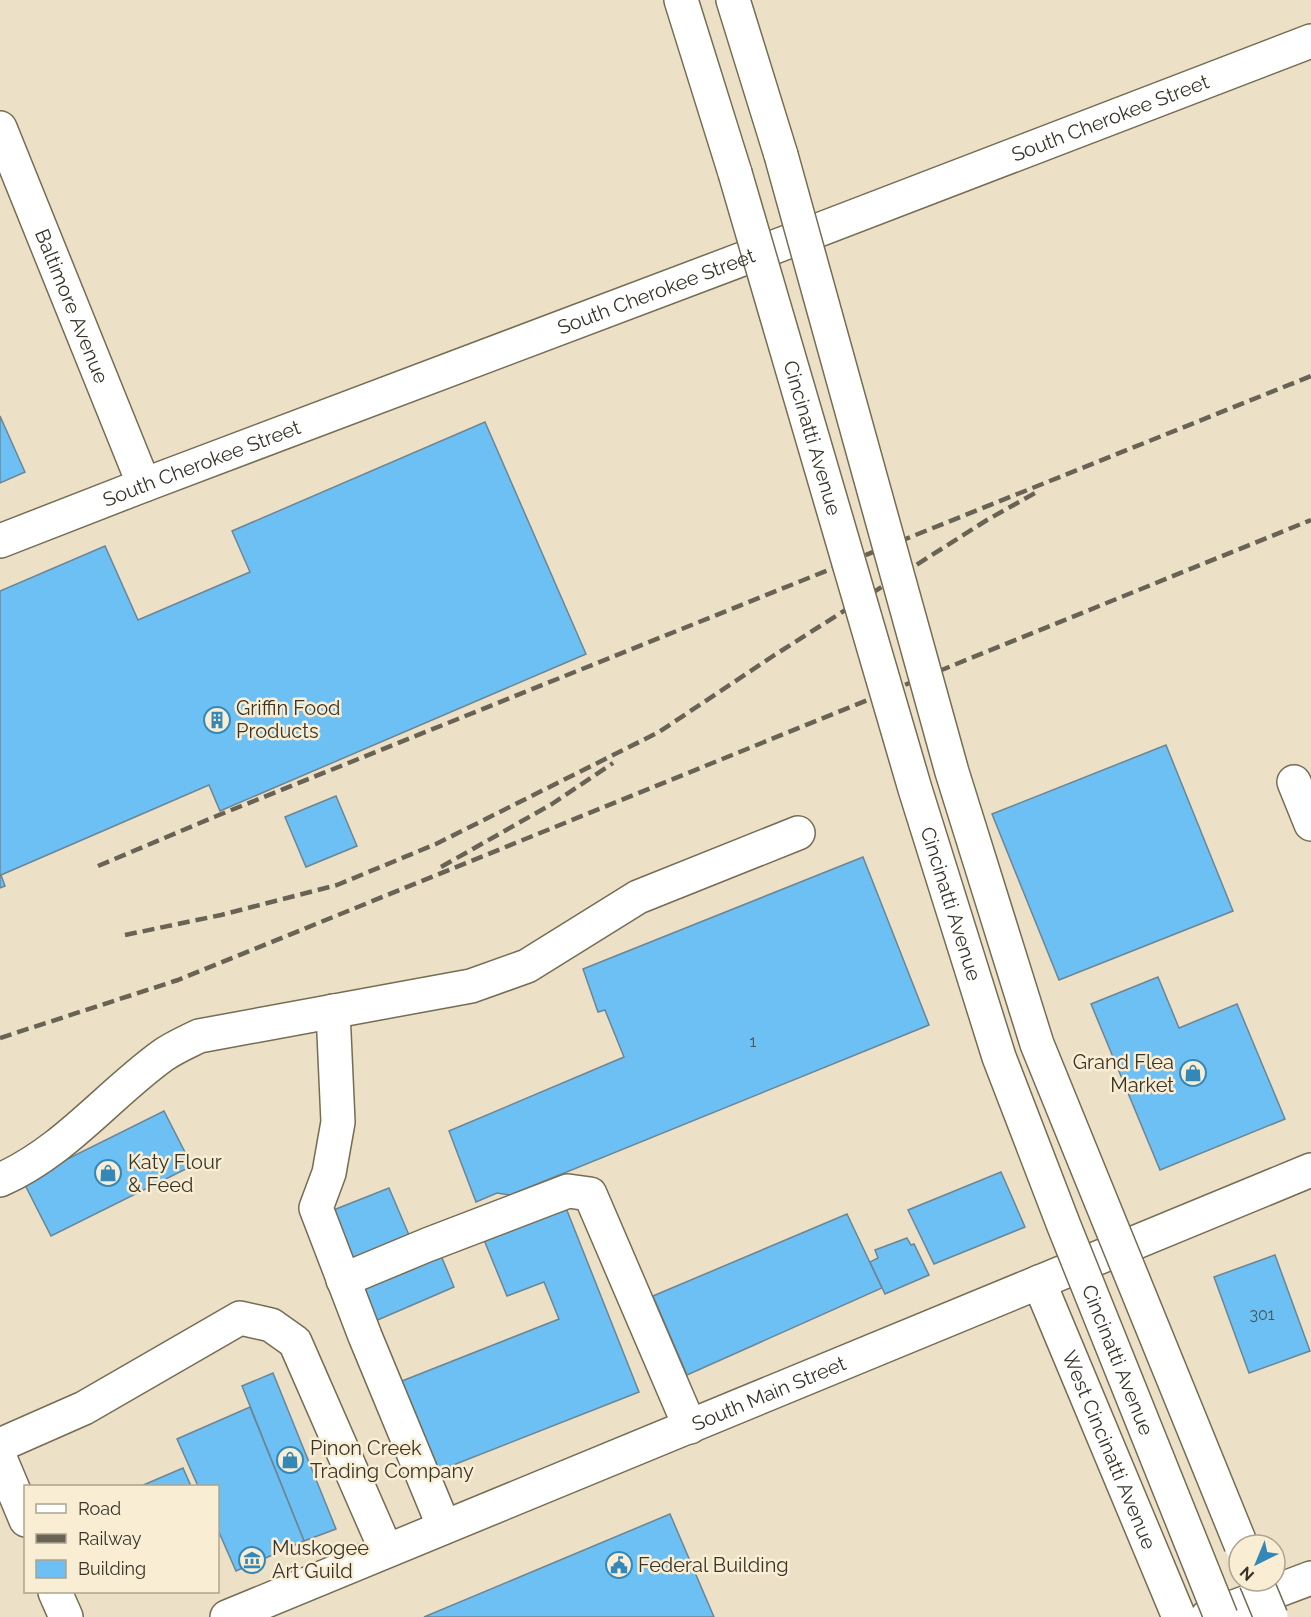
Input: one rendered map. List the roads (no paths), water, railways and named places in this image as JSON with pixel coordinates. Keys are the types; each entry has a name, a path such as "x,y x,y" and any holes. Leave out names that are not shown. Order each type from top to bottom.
{"street":[{"name":"Cincinatti Avenue","path":"681,0 735,173 915,789 999,1057 1064,1226 1221,1617"},
{"name":"Cincinatti Avenue","path":"733,0 781,155 952,772 1037,1044 1236,1533"},
{"name":"South Cherokee Street","path":"0,541 144,484 769,249 1311,41"},
{"name":"Baltimore Avenue","path":"0,128 144,484"},
{"path":"1294,782 1311,824"},
{"path":"0,1180 60,1144 163,1054 199,1036 471,986 527,966 638,897 798,833"},
{"path":"333,1011 338,1122 329,1173 316,1208 444,1527"},
{"name":"South Main Street","path":"227,1617 1311,1170"},
{"path":"343,1280 568,1191 590,1194 690,1427"},
{"name":"West Cincinatti Avenue","path":"1039,1282 1179,1617"},
{"path":"0,1445 84,1408 240,1318 271,1325 295,1342 386,1550"},
{"path":"0,1458 24,1515"},
{"path":"1207,1617 1311,1578"},
{"path":"55,1593 66,1617"},
{"path":"1261,1593 1271,1617"}],"railway":[{"path":"98,866 214,817 1311,376"},
{"path":"125,935 221,915 337,885 436,844 659,732 773,656 987,520 1035,493"},
{"path":"0,1038 178,980 1311,520"},
{"path":"441,867 552,804 613,763"}],"place":[{"name":"Griffin Food Products","path":"217,720"},
{"name":"Grand Flea Market","path":"1193,1073"},
{"name":"Katy Flour & Feed","path":"108,1173"},
{"name":"Pinon Creek Trading Company","path":"290,1460"},
{"name":"Muskogee Art Guild","path":"252,1560"},
{"name":"Federal Building","path":"619,1565"}]}
